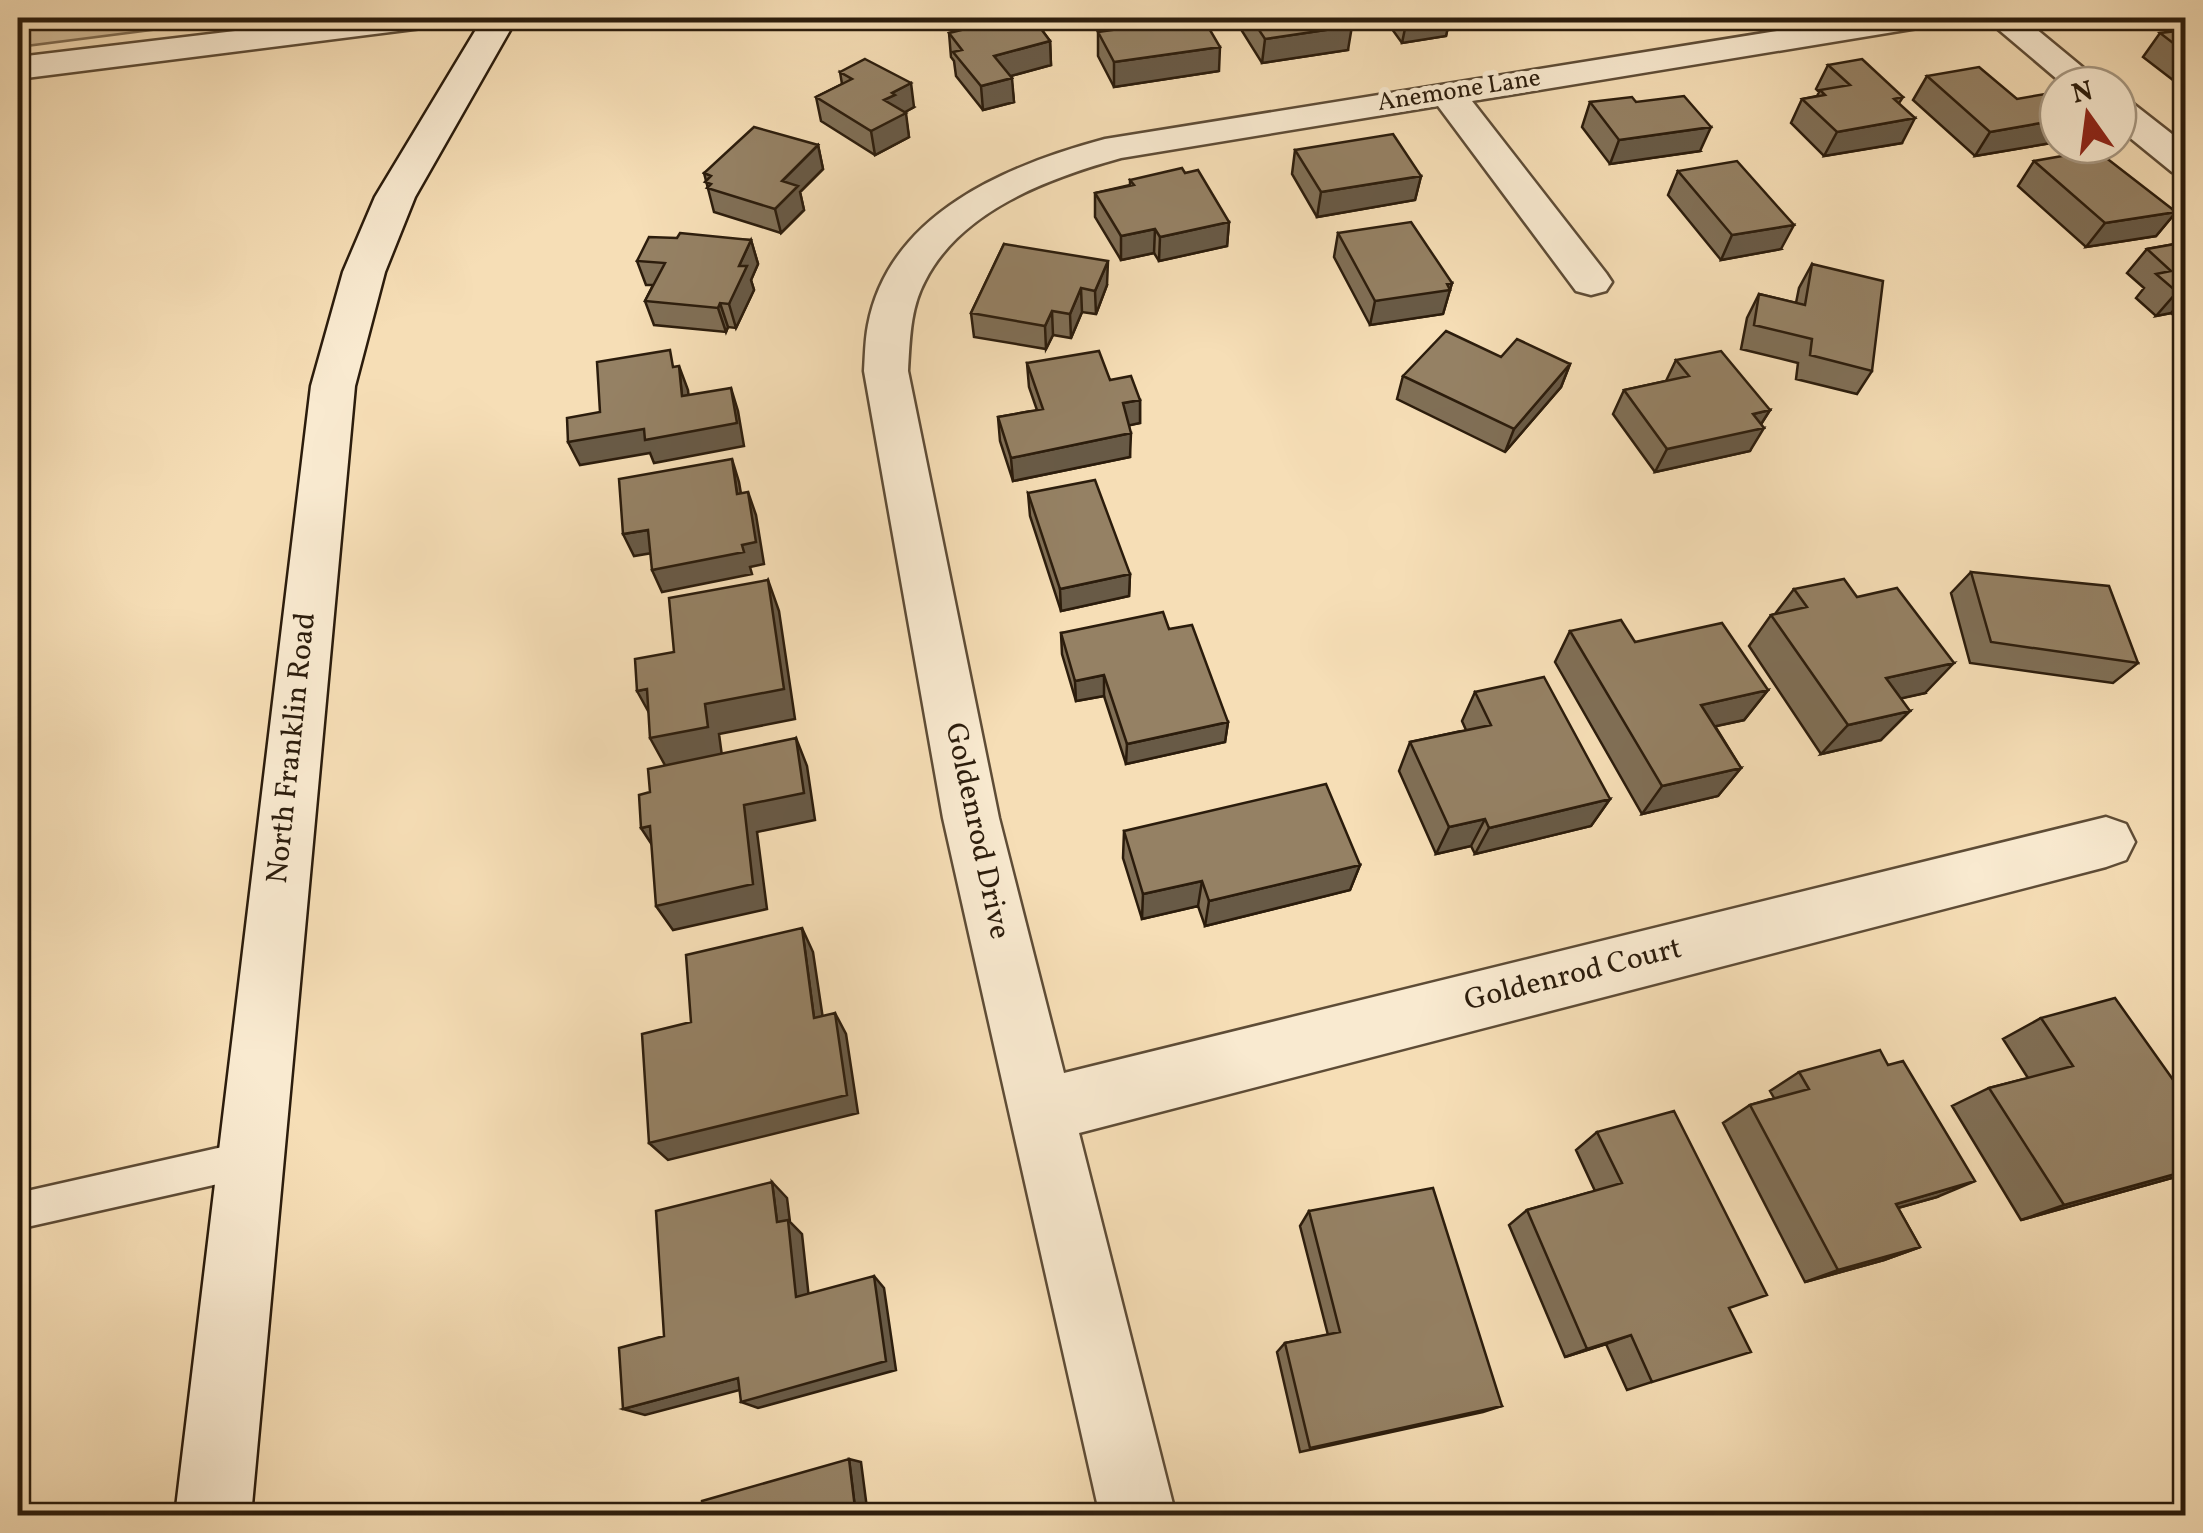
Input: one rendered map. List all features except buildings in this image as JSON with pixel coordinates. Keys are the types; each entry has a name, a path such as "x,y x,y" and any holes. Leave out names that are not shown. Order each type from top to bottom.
{"street":[{"path":"18,68 422,18"},
{"name":"North Franklin Road","path":"213,1516 333,386 364,272 395,197 500,18"},
{"name":"Anemone Lane","path":"1006,186 1067,159 1118,147 1918,18"},
{"path":"2002,18 2061,65"},
{"path":"1447,93 1591,282"},
{"path":"2138,126 2186,164"},
{"name":"Goldenrod Drive","path":"1006,186 942,230 913,264 890,315 885,358 971,818 1138,1516"},
{"name":"Goldenrod Court","path":"1041,1111 2106,842"}],"lane":[{"path":"18,1211 250,1160"}],"shaded area":[{"path":"18,18 245,18 18,47"}]}
